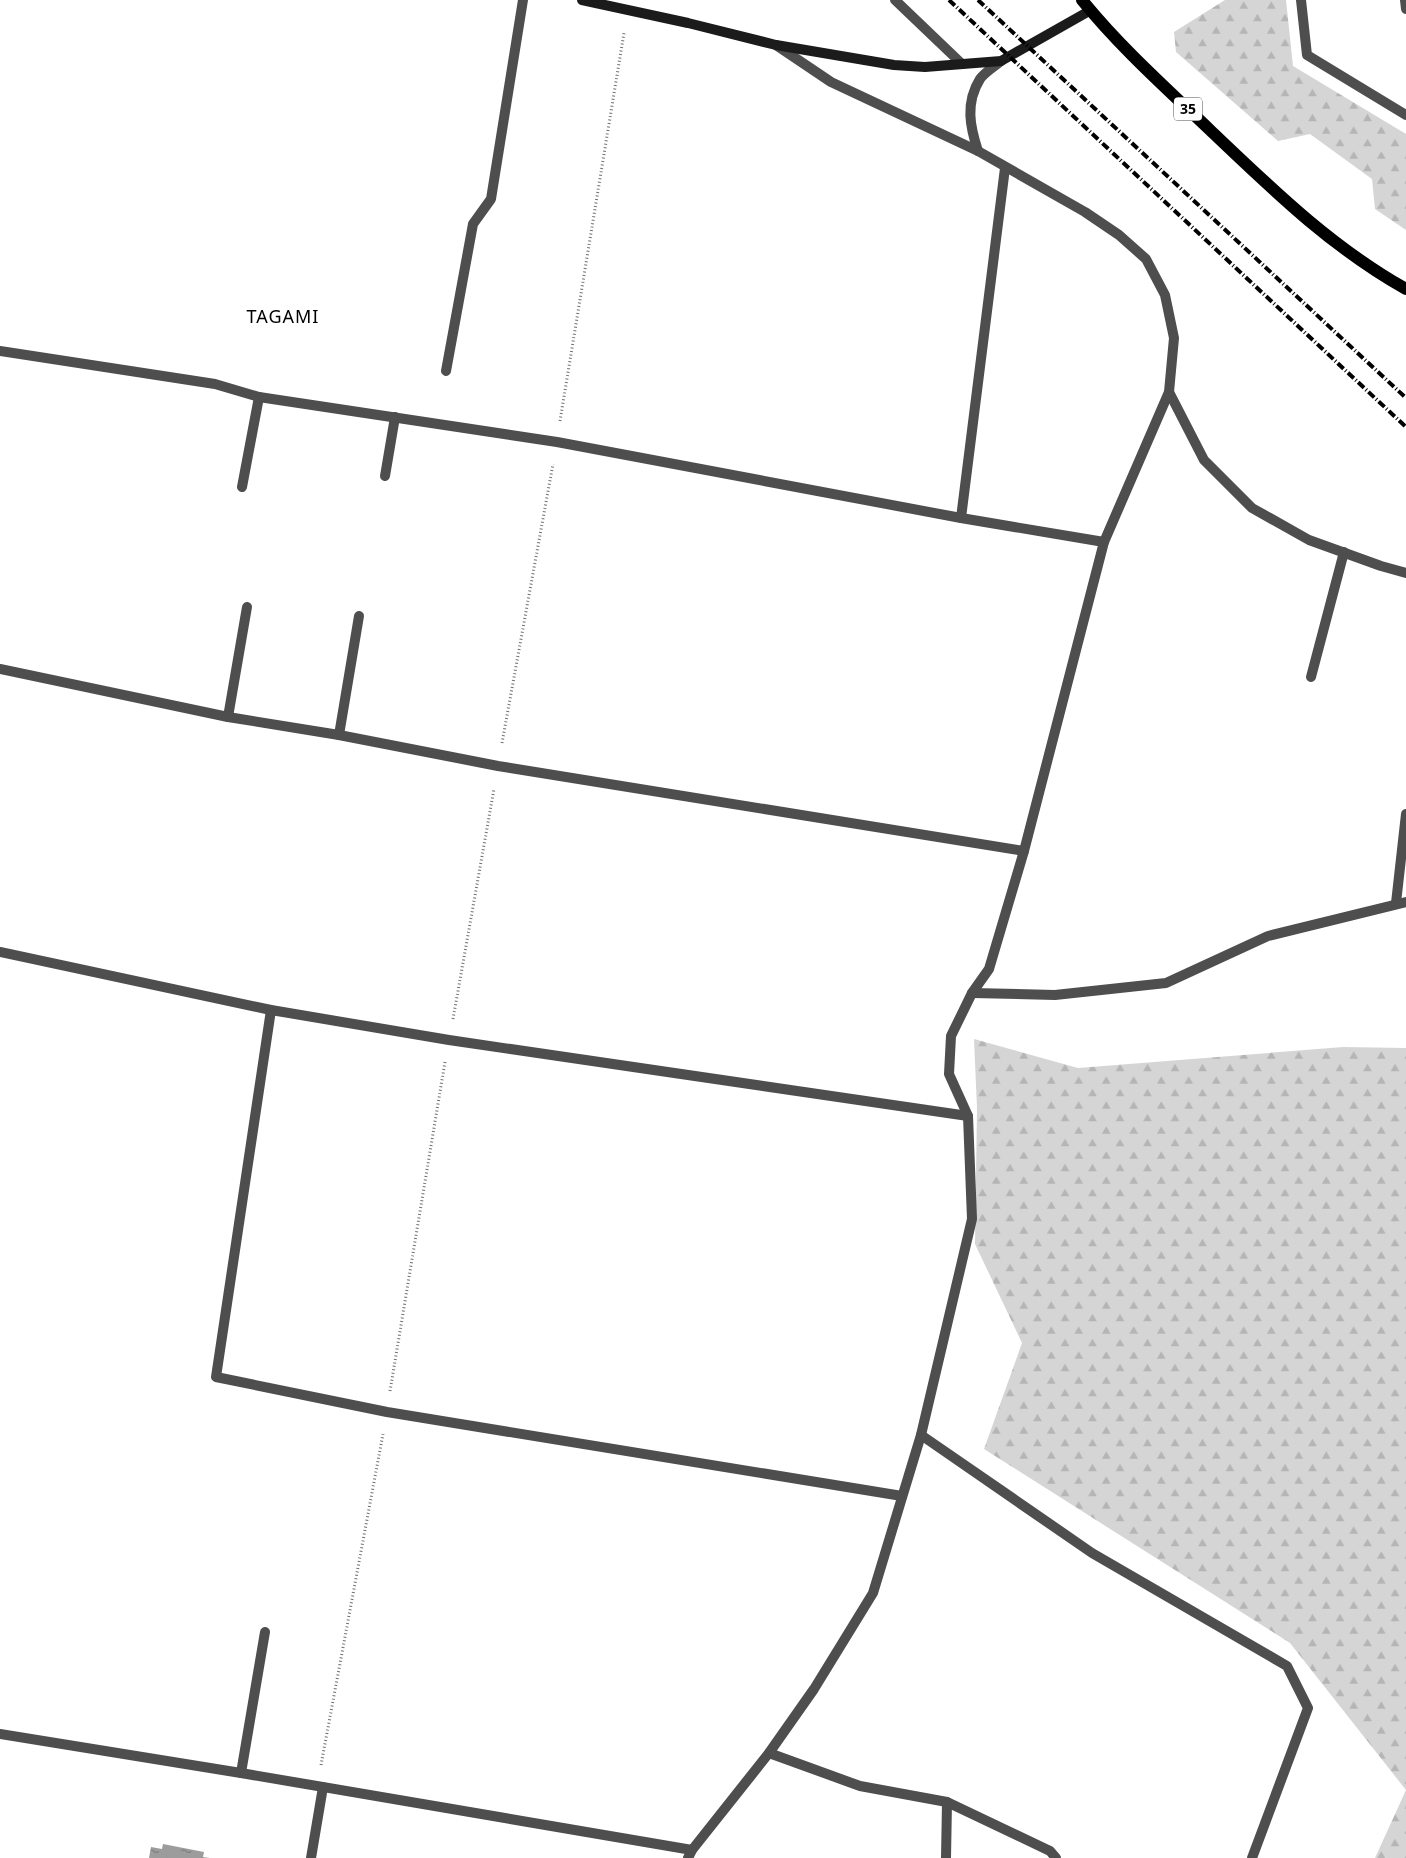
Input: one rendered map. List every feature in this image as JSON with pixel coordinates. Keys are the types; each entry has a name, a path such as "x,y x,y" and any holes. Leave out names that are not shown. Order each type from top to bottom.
{"main road":[{"name":"35","path":"1082,0 1133,57 1288,204 1333,242 1406,289"}],"street":[{"path":"446,371 473,224 491,199 523,0"},
{"path":"582,0 688,23 776,45 894,65 925,68 1001,61"},
{"path":"895,0 962,64"},
{"path":"1301,0 1307,55 1406,115"},
{"path":"1405,0 1406,9"},
{"path":"978,152 971,131 970,104 981,78 1001,61 1090,10"},
{"path":"0,1734 323,1787 690,1854 769,1753 814,1689 873,1593 921,1435 972,1219 968,1116 949,1074 951,1036 972,993 989,969 1024,852 1104,542 1169,392 1174,338 1165,295 1146,259 1119,235 1085,212 978,152 831,82 776,45"},
{"path":"961,518 1005,168"},
{"path":"0,351 215,384 259,397 557,442 961,518 1104,542"},
{"path":"1169,392 1204,460 1252,508 1309,540 1406,573"},
{"path":"242,487 259,397"},
{"path":"384,476 395,417"},
{"path":"1311,677 1344,552"},
{"path":"228,717 248,607"},
{"path":"338,735 359,616"},
{"path":"0,669 228,717 338,735 498,766 1024,852"},
{"path":"972,993 1055,995 1166,983 1268,936 1401,903 1406,814"},
{"path":"0,952 271,1010 449,1040 968,1116"},
{"path":"271,1010 216,1376 387,1412 902,1496"},
{"path":"921,1435 1092,1553 1287,1666 1308,1708 1252,1858"},
{"path":"241,1773 265,1632"},
{"path":"769,1753 860,1786 947,1802 1050,1851 1056,1858"},
{"path":"311,1858 323,1787"},
{"path":"946,1858 947,1802"}],"path":[{"path":"323,1787 319,1777 387,1412 449,1040 557,442 628,10"}],"green space":[{"path":"1225,0 1286,0 1293,66 1406,134 1406,230 1375,209 1372,179 1310,134 1278,141 1176,52 1174,32"},
{"path":"974,1039 1078,1068 1343,1047 1406,1048 1406,1790 1290,1643 984,1449 1022,1343 975,1244 977,1108"},
{"path":"1406,1790 1406,1858 1375,1858"}],"water":[{"path":"163,1844 204,1852 203,1857 210,1858 149,1858 151,1847 162,1849"}],"railway":[{"path":"949,0 1406,427"},
{"path":"978,0 1406,398"}],"district":[{"name":"TAGAMI","path":"283,317"}]}
